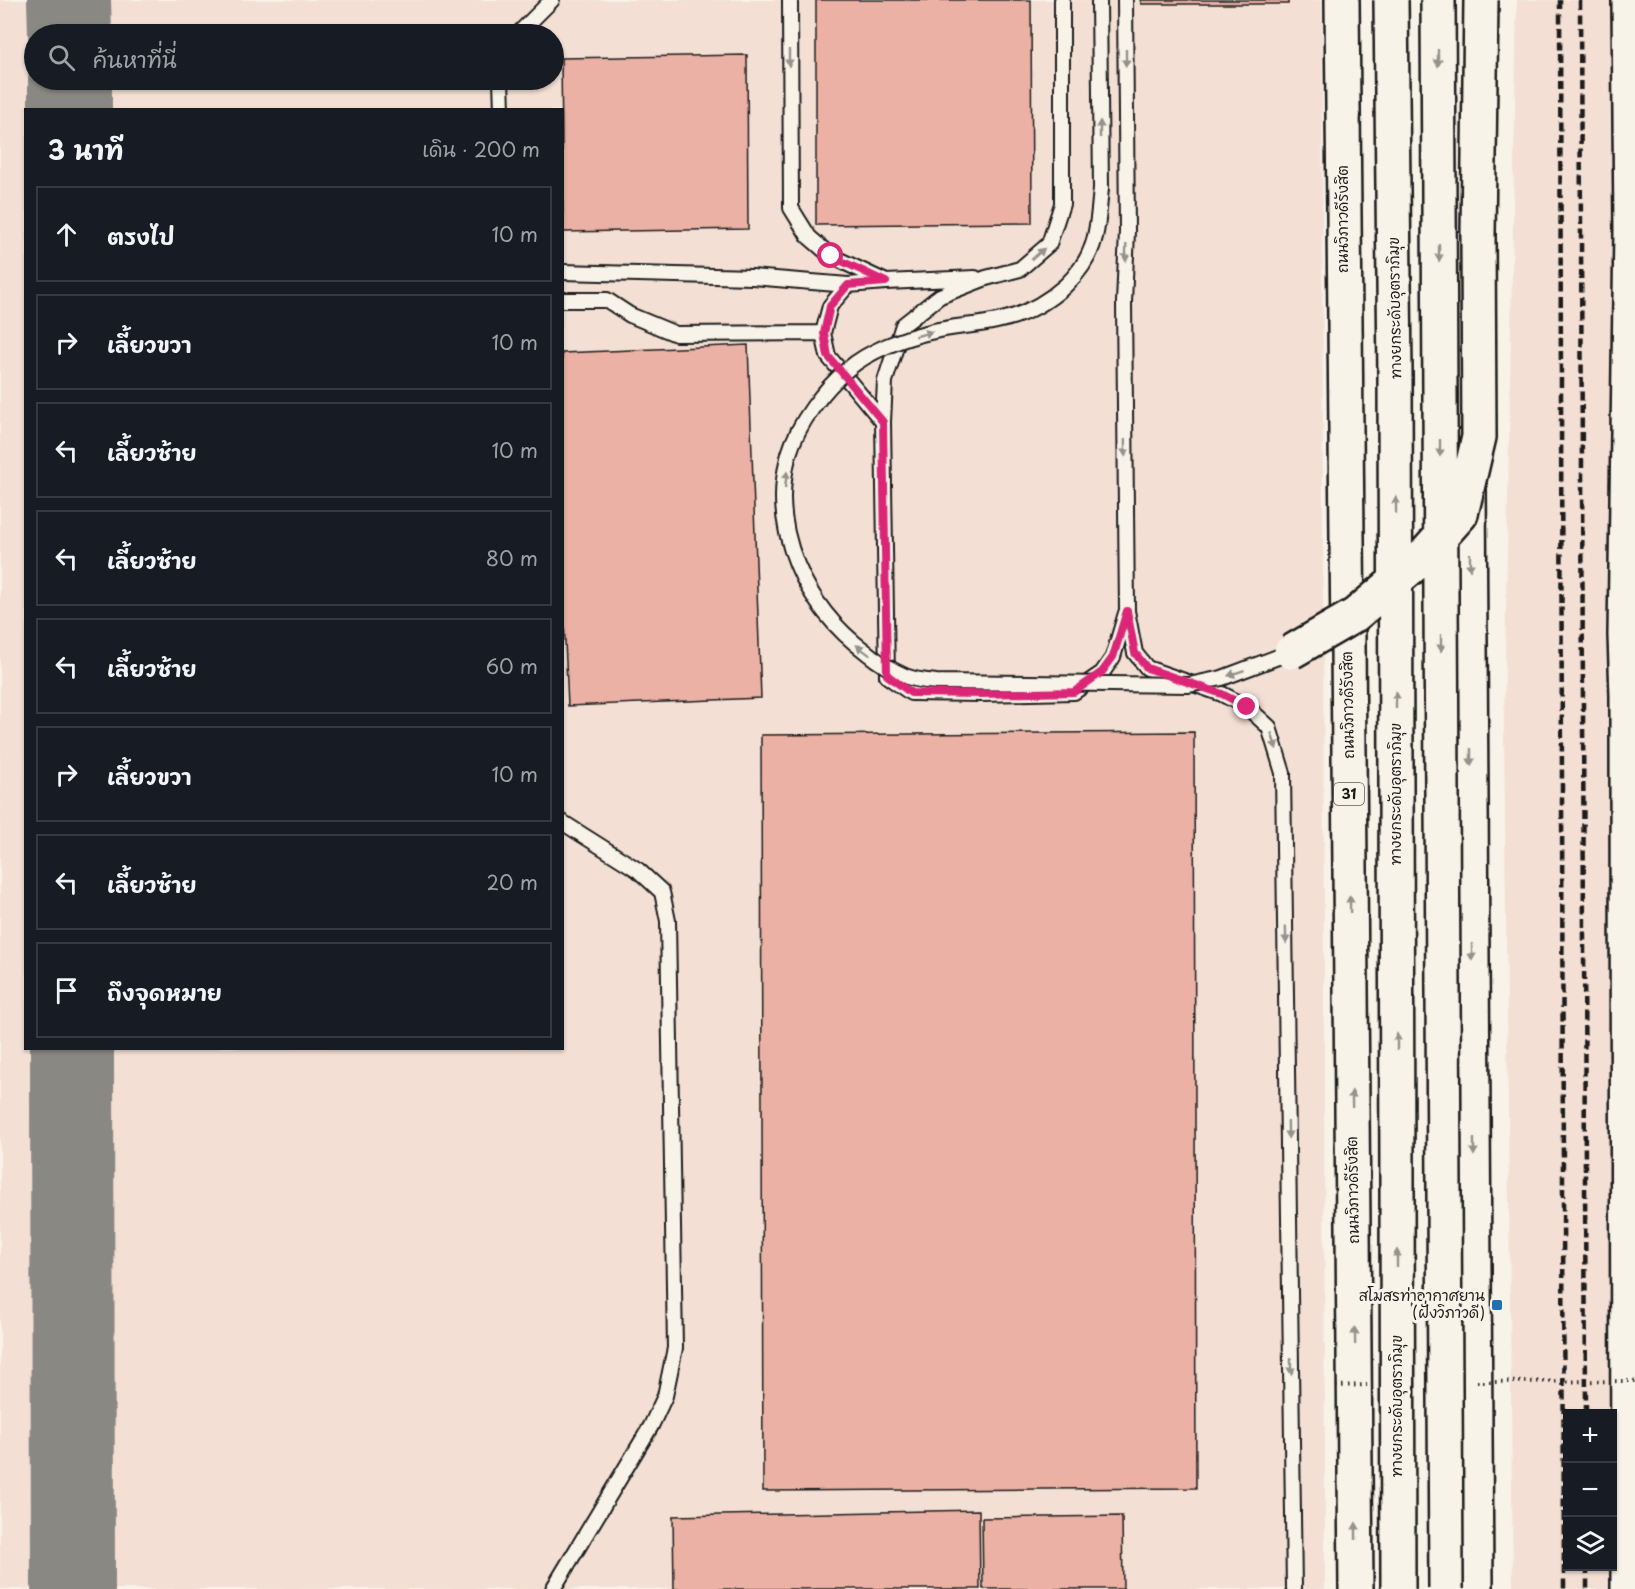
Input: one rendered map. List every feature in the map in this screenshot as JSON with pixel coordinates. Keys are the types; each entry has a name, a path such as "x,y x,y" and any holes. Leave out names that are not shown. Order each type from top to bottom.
{"main road":[{"name":"ถนนวิภาวดีรังสิต","path":"1342,0 1356,1589"},
{"name":"ทางยกระดับอุตราภิมุข","path":"1391,0 1395,375 1398,1589"},
{"path":"1438,0 1446,1589"},
{"path":"1466,0 1476,1589"},
{"path":"1291,652 1355,615 1420,560 1461,514 1479,438 1478,235 1481,0"},
{"path":"1628,1589 1625,635 1630,231 1629,0"}],"lane":[{"path":"528,24 552,0"},
{"path":"790,0 791,208 808,237 831,256 886,282"},
{"path":"1062,0 1062,204 1049,244 1020,269 986,278 940,296 903,325 885,381 883,422 887,675 911,693 1074,692 1102,672 1113,657 1127,611"},
{"path":"1099,0 1101,188 1097,235 1085,263 1064,286 1034,309 998,321 930,332 882,347 849,368 814,404 789,453 784,486 785,517 791,550 804,582 823,610 850,640 883,665 906,677 936,682 1189,685 1222,678 1291,652"},
{"path":"1125,0 1127,231 1124,315 1127,611 1135,653 1147,668 1222,694 1247,707 1269,727 1283,773 1294,1589"},
{"path":"501,90 502,108"},
{"path":"564,272 752,277 848,285 986,278"},
{"path":"848,285 830,306 824,333 828,356 883,422"},
{"path":"564,300 607,300 630,315 676,334 824,333"},
{"path":"554,1589 651,1426 665,1396 675,1348 668,933 662,892 638,870 564,823"}],"path":[{"path":"1476,1383 1635,1382"},
{"path":"1336,1386 1371,1385"}],"shaded area":[{"path":"0,0 1322,0 1325,1589 0,1589"},
{"path":"1517,0 1635,0 1635,1589 1513,1589 1504,722"}],"building":[{"path":"816,0 1031,0 1032,223 816,225"},
{"path":"1141,0 1288,0 1288,4 1141,4"},
{"path":"747,55 748,229 564,232 564,108 562,108 561,90 564,90 564,58"},
{"path":"748,345 761,698 568,706 564,619 564,353"},
{"path":"1194,732 1196,1488 763,1491 761,735"},
{"path":"979,1510 980,1589 674,1589 673,1516"},
{"path":"1122,1516 1123,1589 983,1589 982,1518"}],"taxiway":[{"path":"69,0 70,24"},
{"path":"70,90 70,108"},
{"path":"72,1050 73,1589"}],"railway":[{"path":"1560,0 1564,1589"},
{"path":"1580,0 1586,1409"},
{"path":"1587,1571 1587,1589"}],"place":[{"name":"สโมสรท่าอากาศยาน (ฝั่งวิภาวดี)","path":"1497,1305"}],"route":[{"path":"831,256 886,282 848,285 830,306 824,333 828,356 883,422 887,675 911,693 1074,692 1102,672 1113,657 1127,611 1135,653 1147,668 1222,694 1247,707"}]}
